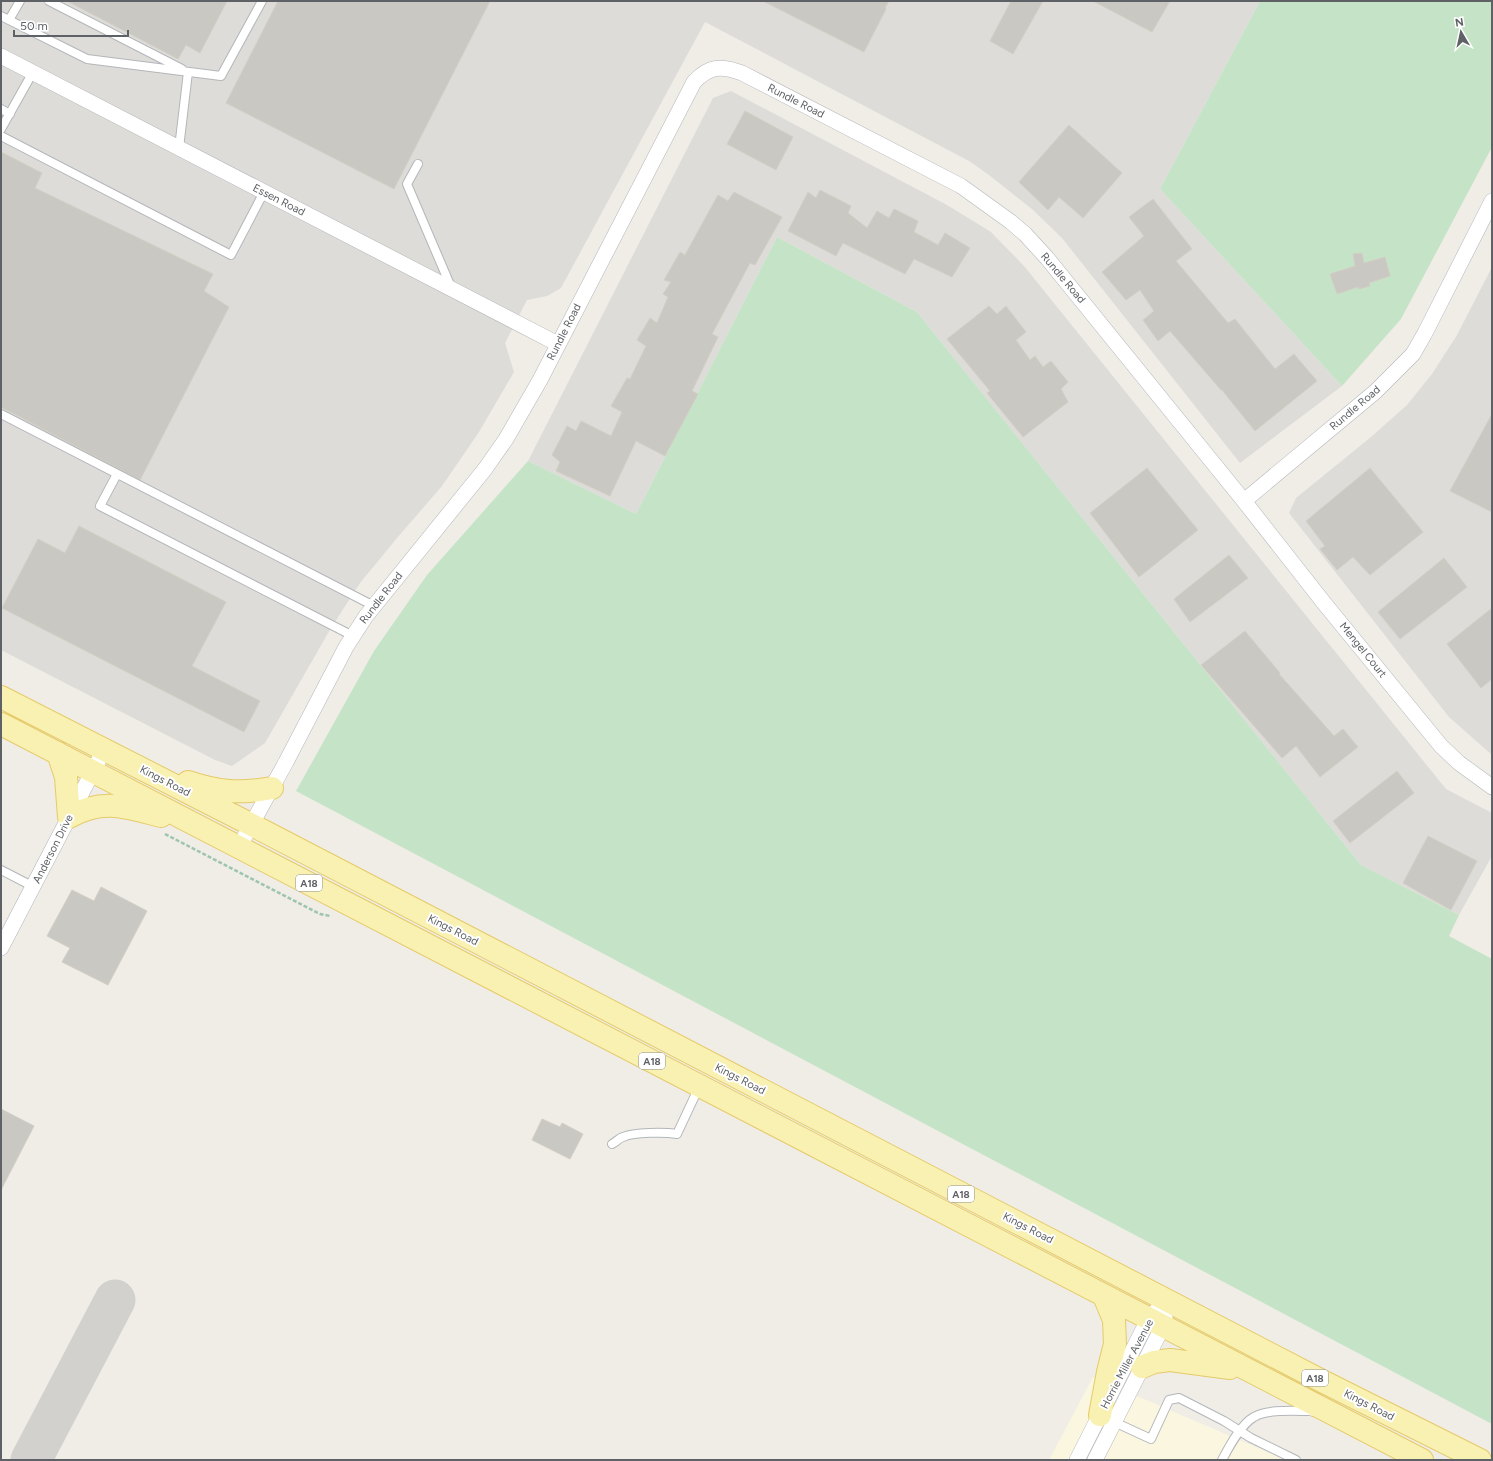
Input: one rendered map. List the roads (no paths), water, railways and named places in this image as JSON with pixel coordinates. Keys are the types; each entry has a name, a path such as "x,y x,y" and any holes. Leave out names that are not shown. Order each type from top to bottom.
{"main road":[{"name":"Kings Road","path":"1,697 252,825 1331,1386 1480,1460"},
{"name":"A18","path":"1,724 1422,1460"},
{"path":"58,753 66,777 69,817 91,807 105,805 135,809 201,827"},
{"path":"126,761 209,789 248,792 272,788"},
{"path":"1104,1296 1114,1320 1115,1344 1108,1372 1107,1419"},
{"path":"1142,1367 1154,1362 1170,1360 1222,1367 1254,1374"}],"street":[{"name":"Essen Road","path":"1,56 558,344"},
{"name":"Rundle Road","path":"239,847 353,636 374,606 486,469 506,439 540,380 694,82 700,75 717,68 729,68 742,73 961,186 1011,222 1026,234 1047,258 1244,501 1375,392 1412,354 1492,201"},
{"name":"Mengel Court","path":"1244,501 1324,603 1441,746 1459,763 1492,788"},
{"name":"Anderson Drive","path":"1,948 104,750"},
{"name":"Horrie Miller Avenue","path":"1095,1460 1107,1419 1167,1300"},
{"name":"Horrie Miller Avenue","path":"1077,1460 1142,1367 1156,1322"}],"lane":[{"path":"9,20 20,1"},
{"path":"49,1 188,72"},
{"path":"1,16 88,59 221,76 262,1"},
{"path":"1,129 33,72"},
{"path":"179,148 188,72"},
{"path":"1,109 10,114"},
{"path":"1,136 231,255 264,192"},
{"path":"418,164 407,184 451,289"},
{"path":"1,414 374,606"},
{"path":"116,474 100,506 353,636"},
{"path":"1,870 34,887"},
{"path":"612,1144 623,1137 633,1134 669,1132 677,1134 700,1086"},
{"path":"1107,1419 1150,1438 1169,1400 1179,1398 1251,1438 1296,1460"},
{"path":"1222,1460 1240,1431 1253,1417 1267,1413 1310,1411 1340,1418"}]}
